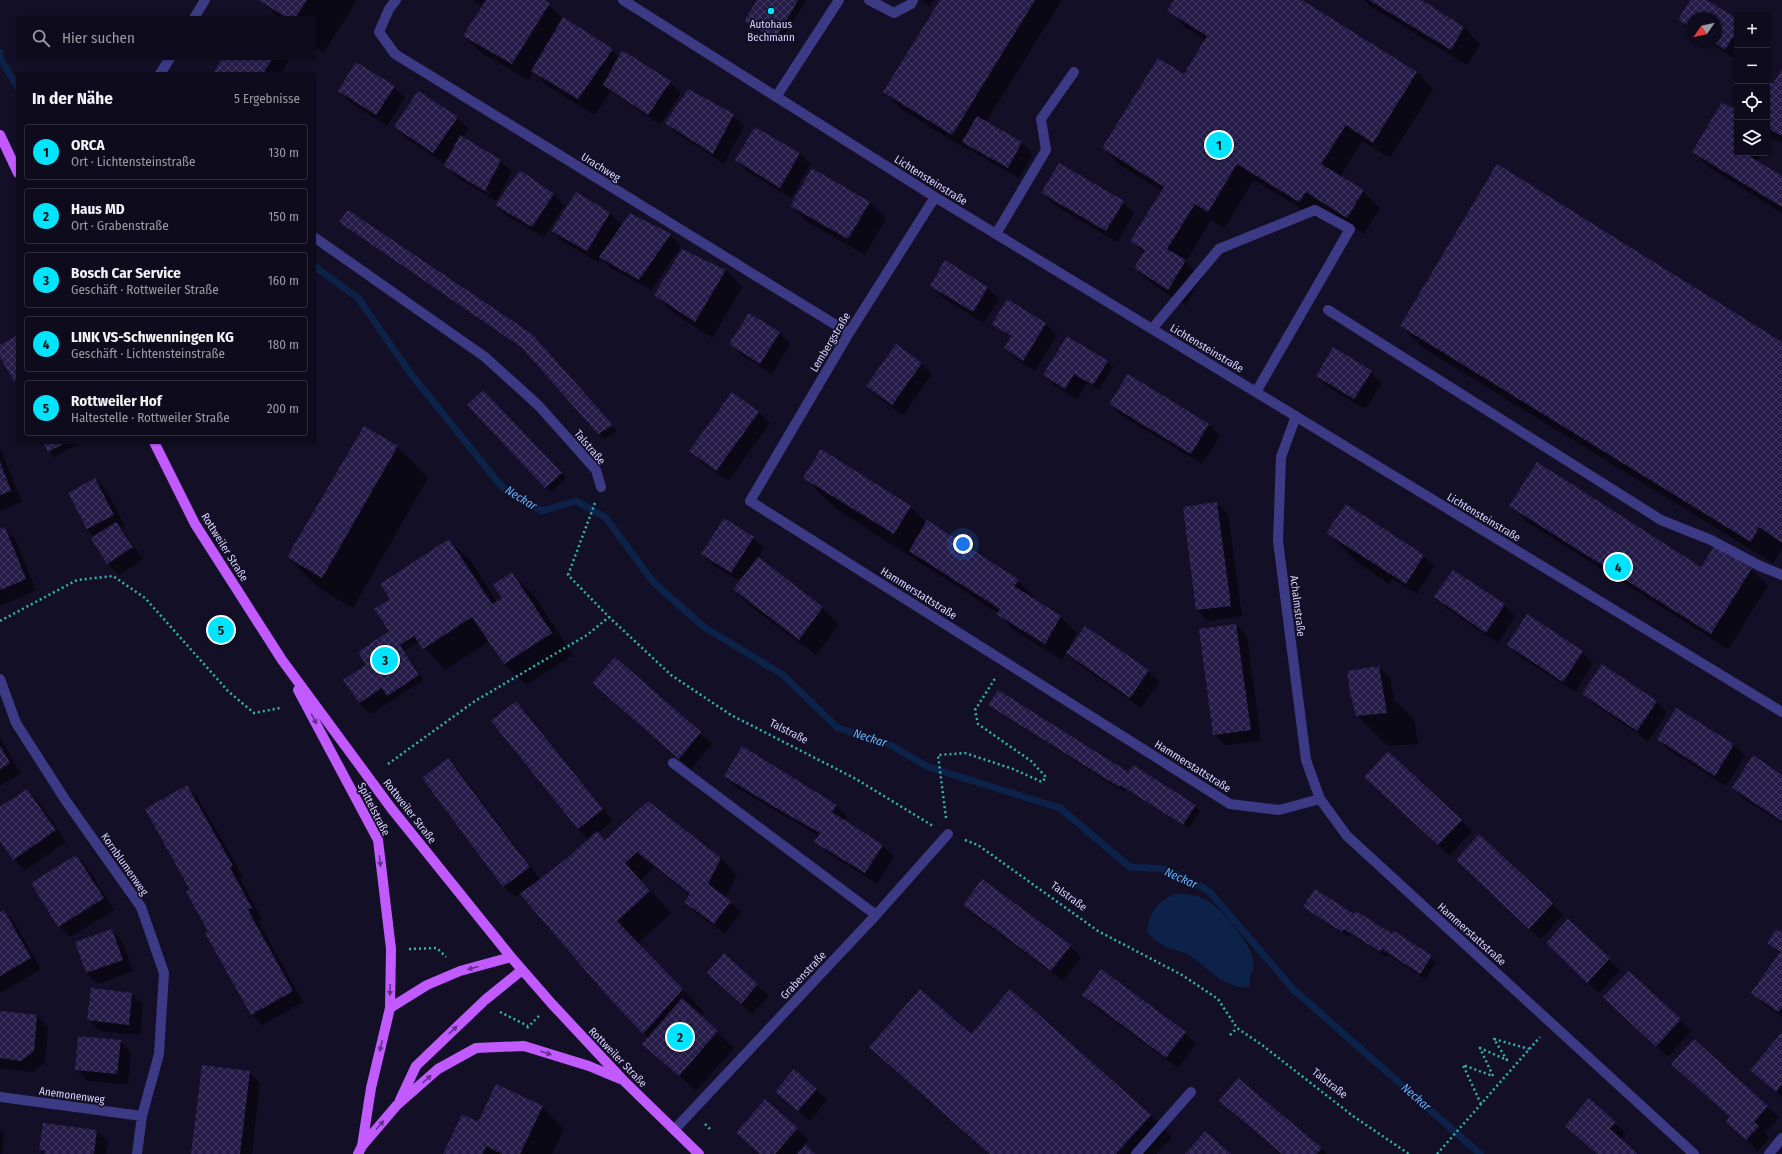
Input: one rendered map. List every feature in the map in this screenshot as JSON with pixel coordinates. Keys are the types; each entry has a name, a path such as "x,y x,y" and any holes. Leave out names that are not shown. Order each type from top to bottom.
{"main road":[{"path":"0,135 16,169"},
{"name":"Rottweiler Straße","path":"155,444 195,524 282,660 391,808 522,970 623,1080 699,1154"},
{"name":"Spittelstraße","path":"282,660 378,840 391,949 390,1008 370,1088 360,1150"},
{"path":"390,1008 427,985 460,972 511,957"},
{"name":"Spittelstraße","path":"397,1105 416,1066 486,1000 522,970"},
{"name":"Spittelstraße","path":"360,1150 397,1105 438,1069 476,1048 524,1046 588,1066 623,1080"}],"street":[{"path":"195,16 205,0"},
{"name":"Urachweg","path":"396,0 389,9 379,32 394,54 849,333"},
{"name":"Lichtensteinstraße","path":"623,0 639,4 776,97 935,197 1782,712"},
{"path":"776,97 839,0"},
{"path":"870,0 894,14 911,4 913,0"},
{"path":"161,72 169,60"},
{"path":"996,234 1046,150 1041,119 1074,72"},
{"name":"Lembergstraße","path":"750,501 849,333 935,197"},
{"path":"1152,329 1219,249 1315,210 1350,229 1256,392"},
{"name":"Talstraße","path":"316,238 485,357 539,406 596,470 601,487"},
{"path":"1328,310 1661,520 1710,540 1760,566 1782,575"},
{"name":"Achalmstraße","path":"1296,416 1281,457 1278,541 1306,760 1320,799"},
{"name":"Hammerstattstraße","path":"750,501 1230,804 1279,810 1320,799 1347,836 1694,1154"},
{"name":"Kornblumenweg","path":"0,679 16,723 66,801 141,907 164,974 159,1054 142,1116 137,1154"},
{"path":"673,763 876,915"},
{"name":"Grabenstraße","path":"674,1130 876,915 948,834"},
{"path":"1136,1154 1190,1092"},
{"name":"Anemonenweg","path":"0,1097 142,1116"},
{"path":"1769,1154 1782,1138"}],"path":[{"name":"Talstraße","path":"601,487 568,575 609,617 671,675 731,715 856,779 948,834 978,846 1098,931 1182,975 1218,999 1237,1028 1262,1044 1352,1116 1409,1154"},
{"path":"0,621 76,580 113,576 145,598 228,691 254,713 280,708"},
{"path":"388,764 475,701 587,634 609,617"},
{"path":"944,808 938,755 965,753 1013,769 1042,782 1046,777 1031,761 978,724 975,710 1006,662"},
{"path":"407,949 437,948 450,961"},
{"path":"498,1010 528,1026 532,1022"},
{"path":"1230,1035 1237,1028"},
{"path":"1437,1154 1445,1146 1529,1049 1494,1039 1507,1060 1480,1048 1493,1076 1463,1065 1481,1104"}],"water":[{"path":"1175,893 1196,896 1208,901 1232,924 1244,940 1252,956 1254,968 1250,976 1250,986 1240,988 1221,980 1188,954 1168,948 1155,940 1147,931 1152,913 1156,907"}],"building":[{"path":"258,0 307,0 296,16 284,16"},
{"path":"486,0 544,0 550,3 512,64 463,36"},
{"name":"Autohaus Bechmann","path":"757,0 798,0 775,40 744,21"},
{"path":"940,0 1035,0 952,135 883,92"},
{"path":"1174,0 1302,0 1417,72 1373,143 1346,125 1321,164 1364,190 1347,218 1306,192 1299,202 1237,164 1208,212 1195,204 1167,249 1186,260 1168,290 1134,268 1145,250 1130,241 1164,187 1102,148 1158,58 1184,74 1207,36 1167,11"},
{"path":"1369,0 1421,0 1464,27 1451,50"},
{"path":"1690,0 1707,0 1734,17 1734,36 1725,50 1722,48 1722,12 1686,12 1686,25 1678,20"},
{"path":"563,17 613,49 578,99 531,71"},
{"path":"622,50 671,81 648,115 603,85"},
{"path":"221,60 272,60 264,72 214,72"},
{"path":"356,62 395,86 376,115 338,91"},
{"path":"1782,69 1782,136 1770,130 1770,82 1773,84"},
{"path":"688,89 734,114 713,154 665,123"},
{"path":"418,91 458,117 433,153 394,127"},
{"path":"1722,102 1734,109 1734,156 1749,156 1782,176 1782,207 1692,152"},
{"path":"977,116 1022,142 1008,168 962,142"},
{"path":"755,127 800,153 780,188 735,160"},
{"path":"460,135 501,160 485,191 444,166"},
{"path":"1059,163 1124,201 1106,231 1041,193"},
{"path":"1497,164 1782,342 1782,543 1759,527 1751,542 1400,326"},
{"path":"812,168 870,202 848,239 790,206"},
{"path":"520,170 554,194 532,227 495,205"},
{"path":"576,192 610,213 587,251 551,231"},
{"path":"348,210 532,334 613,425 598,434 522,348 339,222"},
{"path":"630,213 671,234 639,280 599,257"},
{"path":"682,249 726,270 695,322 654,295"},
{"path":"945,260 988,287 973,312 930,286"},
{"path":"1007,299 1046,323 1023,361 1004,348 1011,336 992,324"},
{"path":"749,313 780,332 760,364 729,344"},
{"path":"16,336 16,381 14,382 0,357 0,345"},
{"path":"1067,336 1108,361 1093,385 1074,374 1065,389 1043,375"},
{"path":"896,344 922,363 892,405 866,386"},
{"path":"1333,347 1372,371 1354,399 1316,376"},
{"path":"1128,374 1209,424 1191,454 1109,404"},
{"path":"483,390 562,473 545,488 467,405"},
{"path":"732,392 759,412 716,471 689,451"},
{"path":"364,426 398,446 322,578 287,557"},
{"path":"44,444 63,444 48,452"},
{"path":"821,449 911,506 894,534 803,478"},
{"path":"0,462 11,491 0,495"},
{"path":"1537,462 1701,567 1715,545 1752,568 1711,634 1509,506"},
{"path":"95,478 114,515 87,529 68,493"},
{"path":"1217,502 1231,606 1196,610 1183,507"},
{"path":"1346,504 1424,555 1406,584 1326,533"},
{"path":"724,518 754,537 731,573 701,554"},
{"path":"927,520 1019,580 1014,586 1061,616 1045,644 996,614 1000,609 909,551"},
{"path":"116,522 133,547 107,564 91,538"},
{"path":"5,527 26,579 0,590 0,529"},
{"path":"449,539 492,604 502,598 493,585 512,572 552,633 504,664 472,617 423,649 414,636 400,645 419,675 387,696 382,688 359,703 343,680 366,665 358,652 389,631 374,609 390,599 380,584"},
{"path":"758,557 823,607 799,640 733,589"},
{"path":"1453,570 1505,604 1486,633 1434,597"},
{"path":"1527,614 1583,651 1563,682 1507,645"},
{"path":"1236,624 1251,730 1213,735 1199,629"},
{"path":"1085,626 1149,670 1130,698 1066,653"},
{"path":"615,657 701,732 679,759 592,683"},
{"path":"1602,664 1657,701 1637,731 1582,694"},
{"path":"1379,666 1387,713 1356,716 1347,671"},
{"path":"998,690 1128,772 1133,765 1196,805 1183,825 988,705"},
{"path":"516,701 603,809 578,829 491,721"},
{"path":"1676,708 1734,744 1715,776 1657,739"},
{"path":"0,745 10,763 0,769"},
{"path":"742,746 837,805 832,812 883,845 865,873 814,842 820,833 724,776"},
{"path":"1388,751 1462,820 1438,845 1364,777"},
{"path":"1753,755 1782,775 1782,821 1732,788"},
{"path":"448,758 530,867 503,887 422,778"},
{"path":"187,785 233,866 230,868 252,908 248,910 293,991 251,1015 205,933 208,931 186,892 190,890 145,809"},
{"path":"27,789 56,830 13,860 0,841 0,807"},
{"path":"648,801 721,858 708,884 731,901 714,924 684,902 690,894 637,852 625,863 650,891 617,921 683,989 643,1034 610,999 520,894 566,859 597,831 605,840"},
{"path":"1479,834 1553,903 1529,929 1456,860"},
{"path":"76,855 104,898 58,927 31,883"},
{"path":"982,879 1071,945 1051,971 963,905"},
{"path":"1315,889 1354,914 1356,911 1392,934 1394,931 1432,956 1420,974 1382,949 1380,952 1344,929 1342,932 1303,907"},
{"path":"4,910 31,958 0,976 0,912"},
{"path":"1568,919 1610,958 1587,983 1546,943"},
{"path":"112,929 123,960 86,973 75,942"},
{"path":"1776,929 1782,933 1782,1007 1778,1012 1751,993 1780,952 1767,943"},
{"path":"724,953 758,984 741,1004 707,973"},
{"path":"1101,969 1186,1032 1166,1058 1082,995"},
{"path":"1629,971 1681,1019 1656,1047 1603,997"},
{"path":"91,988 132,993 129,1025 87,1020"},
{"path":"920,989 971,1034 1010,989 1151,1115 1116,1154 989,1154 869,1047"},
{"path":"682,998 718,1031 679,1076 642,1044"},
{"path":"0,1011 37,1015 34,1051 21,1061 0,1058"},
{"path":"1782,1032 1782,1085 1776,1092 1750,1070"},
{"path":"78,1036 121,1040 117,1074 75,1070"},
{"path":"1694,1039 1768,1106 1754,1122 1759,1126 1746,1140 1726,1122 1730,1117 1671,1064"},
{"path":"202,1065 250,1071 240,1154 191,1154"},
{"path":"794,1069 817,1089 798,1111 775,1092"},
{"path":"1238,1078 1322,1148 1317,1154 1282,1154 1219,1101"},
{"path":"496,1084 543,1106 520,1154 502,1154 486,1146 483,1154 443,1154 462,1114 478,1122"},
{"path":"1589,1098 1616,1122 1610,1129 1638,1154 1597,1154 1565,1126"},
{"path":"765,1099 798,1128 775,1154 760,1154 736,1133"},
{"path":"43,1123 97,1130 94,1154 44,1154 45,1151 39,1150"},
{"path":"1205,1131 1231,1154 1185,1154"},
{"path":"806,1145 815,1154 797,1154"}],"waterway":[{"name":"Neckar","path":"0,53 1,60 16,85"},
{"name":"Neckar","path":"316,267 358,298 411,374 502,487 542,511 576,501 605,517 654,583 704,627 783,675 838,728 887,743 928,767 1060,808 1130,867 1166,869 1209,891 1294,990 1480,1154"}],"place":[{"name":"Autohaus Bechmann","path":"771,11"},
{"name":"ORCA","path":"1219,145"},
{"name":"LINK VS-Schwenningen KG","path":"1618,567"},
{"name":"Rottweiler Hof","path":"221,630"},
{"name":"Bosch Car Service","path":"385,660"},
{"name":"Haus MD","path":"680,1037"}]}
